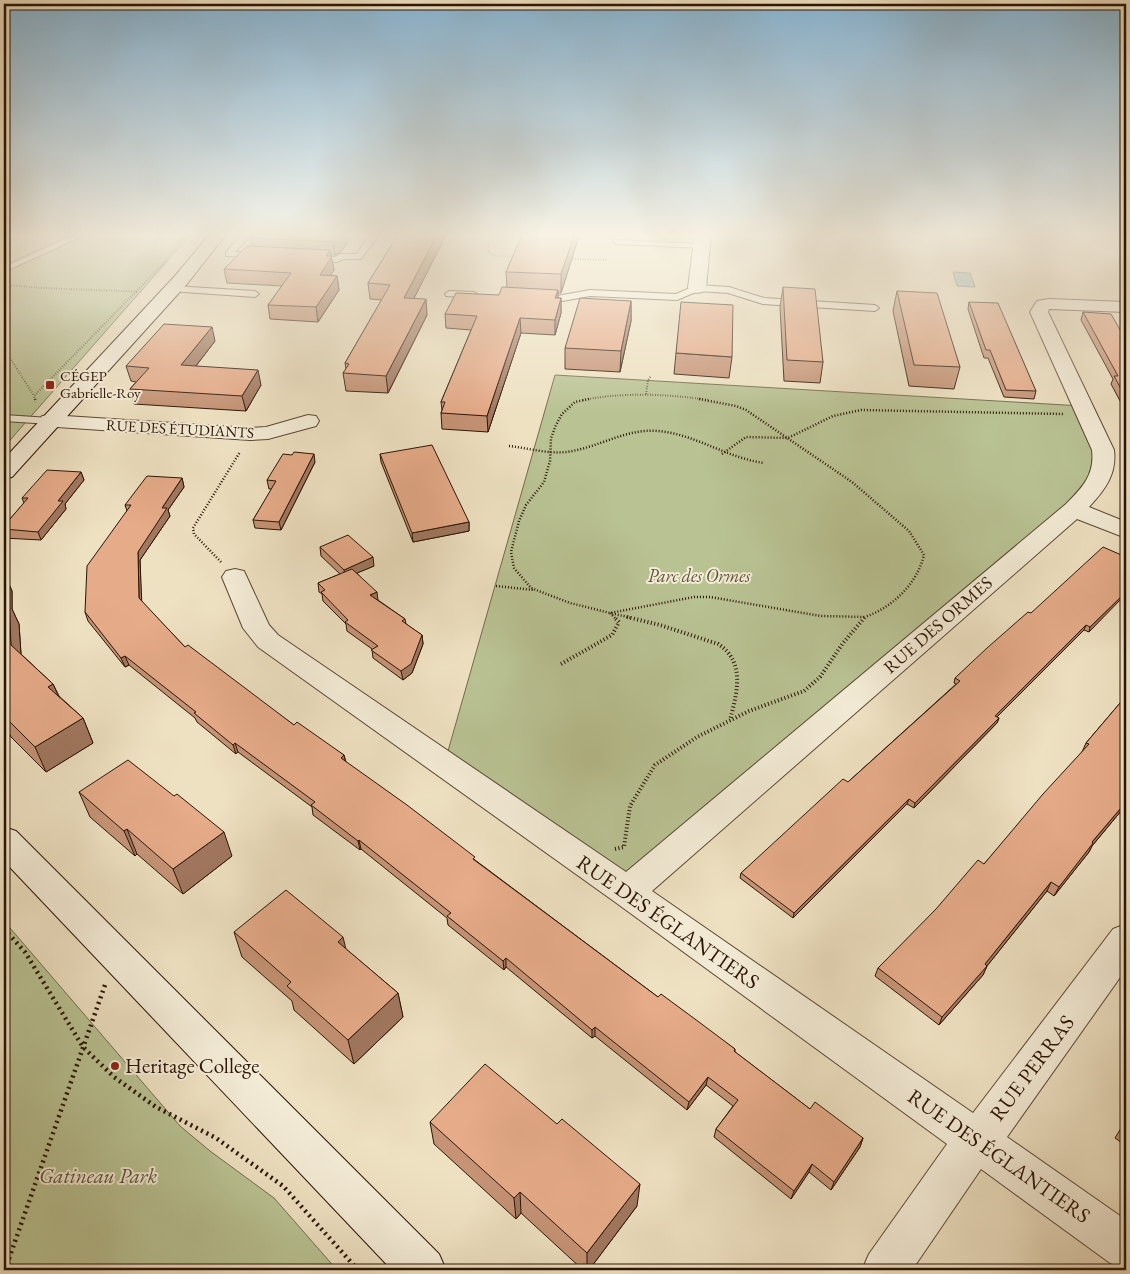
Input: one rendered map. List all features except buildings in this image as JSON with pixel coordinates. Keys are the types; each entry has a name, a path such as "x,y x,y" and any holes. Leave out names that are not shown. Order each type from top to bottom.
{"street":[{"path":"4,472 170,292"},
{"name":"RUE DES ORMES","path":"626,892 1074,509 1097,485 1105,465 1103,450 1039,312 1044,305 1126,307"},
{"name":"RUE DES ÉTUDIANTS","path":"50,421 250,434 268,433 308,421"},
{"path":"1074,509 1126,531"},
{"name":"RUE DES ÉGLANTIERS","path":"235,577 257,628 268,641 626,892 1126,1247"},
{"path":"4,840 423,1270"},
{"name":"RUE PERRAS","path":"885,1270 956,1166 999,1114 1126,940"}],"lane":[{"path":"230,292 255,294"},
{"path":"531,298 557,299 590,293 677,297 687,292"},
{"path":"737,292 763,301 874,308"},
{"path":"449,294 486,296"},
{"path":"4,418 50,421"}],"path":[{"path":"34,396 137,292"},
{"path":"8,348 7,353 36,402"},
{"path":"646,394 648,380 651,376"},
{"path":"537,591 525,583 514,568 511,552 519,520 526,506 544,482 551,451 551,438 562,414 575,402 605,396 646,394 706,400 746,410 852,482 909,531 923,551 924,556 907,590 876,613 865,617 821,616 710,596 694,597 610,613"},
{"path":"722,454 746,437 788,438 833,416 861,410 920,413 1044,413 1086,416"},
{"path":"508,446 565,452 636,432 658,431 681,436 746,462 764,463"},
{"path":"235,577 194,534 193,528 250,434"},
{"path":"496,586 537,591 570,603 660,625 718,644 724,648 736,665 738,687 730,721"},
{"path":"561,664 612,635 619,622 610,613"},
{"path":"612,850 624,847 630,806 655,765 697,736 749,711 804,691 820,677 843,643 865,617"},
{"path":"4,929 25,952 83,1047 114,1076 156,1107 216,1138 283,1186 358,1270"},
{"path":"5,1270 116,953"}],"green space":[{"path":"4,292 140,292 4,447"},
{"name":"Parc des Ormes","path":"555,375 1082,406 1103,450 1097,485 627,892 444,765"},
{"name":"Gatineau Park","path":"4,921 180,1126 210,1151 274,1198 337,1270 4,1270"}],"place":[{"name":"CÉGEP Gabrielle-Roy","path":"50,385"},
{"name":"Heritage College","path":"115,1066"}]}
